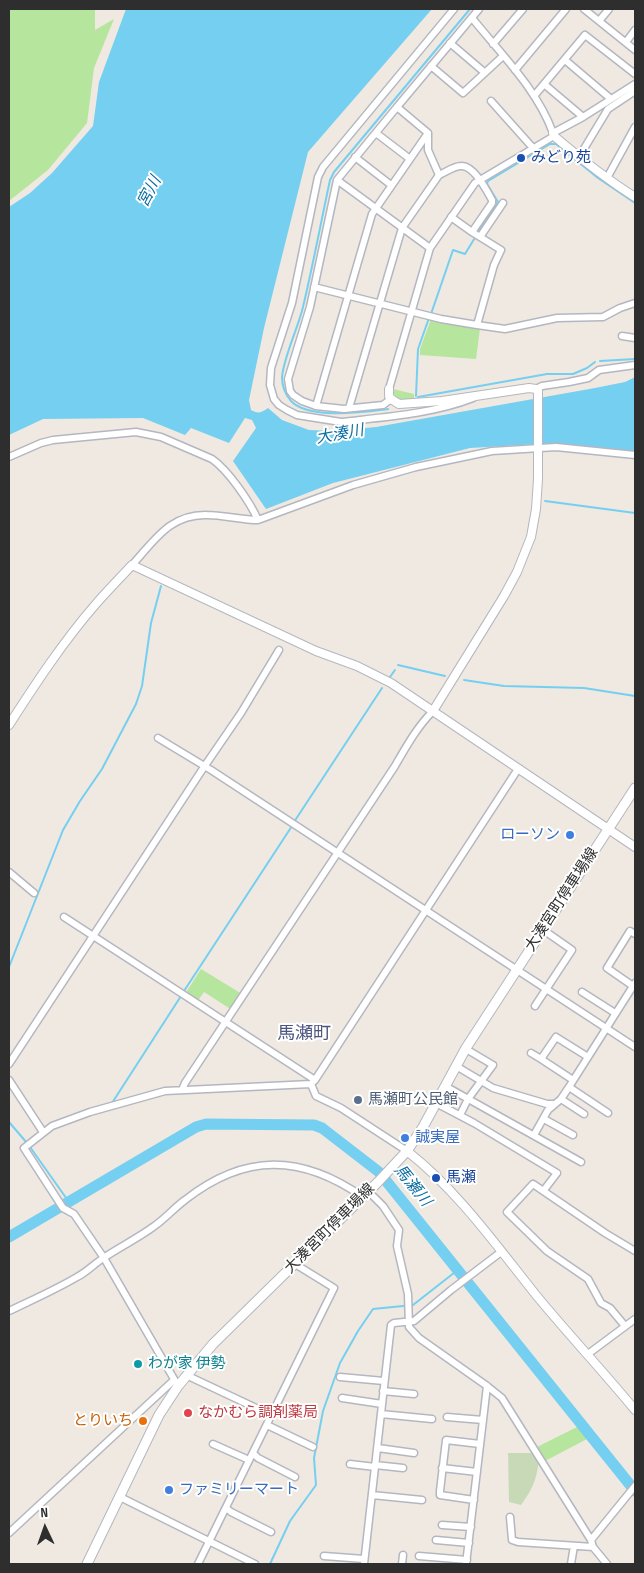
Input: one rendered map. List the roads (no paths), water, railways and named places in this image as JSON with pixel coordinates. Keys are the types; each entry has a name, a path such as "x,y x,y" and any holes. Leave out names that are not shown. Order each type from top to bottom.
{"main road":[{"name":"大湊宮町停車場線","path":"88,1564 159,1414 176,1383 407,1151 423,1127 466,1049 635,788"}],"street":[{"path":"454,9 320,172 292,303 271,368 270,384 274,399 279,406 297,416 331,422 403,415 457,405 478,396"},
{"path":"390,399 383,405 344,409 316,406 302,401 293,395 290,392 288,379 310,307 336,180 479,9"},
{"path":"493,44 523,9"},
{"path":"515,70 566,9"},
{"path":"584,9 635,50"},
{"path":"599,21 609,9"},
{"path":"472,18 534,96 546,114 553,135 607,178 635,195"},
{"path":"626,42 635,30"},
{"path":"534,96 585,34 635,74"},
{"path":"450,43 484,72"},
{"path":"431,66 463,92 503,56"},
{"path":"564,60 612,99"},
{"path":"544,84 583,117"},
{"path":"390,399 389,389 430,248 475,183 635,86"},
{"path":"579,157 608,109 635,86"},
{"path":"491,101 533,148"},
{"path":"397,106 428,133 428,150 439,175"},
{"path":"607,178 635,127"},
{"path":"376,133 410,159"},
{"path":"316,406 372,214 428,133"},
{"path":"355,158 391,185"},
{"path":"349,408 402,228 439,175 460,166 464,166 476,174 492,200 477,235"},
{"path":"336,180 430,248"},
{"path":"477,235 503,202"},
{"path":"451,218 501,250 494,265 477,325"},
{"path":"314,287 434,317 505,329 557,318 602,317 635,303"},
{"path":"622,336 635,338"},
{"path":"182,1090 409,742 433,711 517,572 527,550 536,509 537,392 542,386 588,378 599,370 635,366"},
{"path":"390,399 399,404 442,401 529,388 537,392"},
{"path":"9,457 41,442 124,432 147,433 212,459 220,465 252,507 258,520"},
{"path":"9,725 44,671 95,605 159,535 178,519 190,515 208,515 258,520 353,486 416,467 492,451 538,448 582,449 635,455"},
{"path":"132,565 316,651 374,674 433,711 635,847"},
{"path":"9,1064 204,766 241,713 279,650"},
{"path":"158,738 204,766 635,1047"},
{"path":"313,1082 518,769"},
{"path":"9,872 34,893"},
{"path":"64,917 226,1022 313,1082 316,1096 340,1108 427,1166 466,1208 547,1308 635,1410"},
{"path":"535,1006 572,950 542,929"},
{"path":"534,1135 553,1104 560,1099 569,1087 634,985 607,968 630,931 635,934"},
{"path":"582,992 615,1013"},
{"path":"541,1059 556,1037 588,1057"},
{"path":"460,1115 468,1099 493,1065 466,1049"},
{"path":"531,1053 572,1080"},
{"path":"456,1066 493,1088 547,1104 553,1104"},
{"path":"9,1080 43,1132"},
{"path":"9,1533 176,1383 104,1258 74,1214 63,1208 24,1148 52,1126 90,1112 165,1091 313,1082"},
{"path":"445,1086 581,1162"},
{"path":"569,1087 608,1113"},
{"path":"560,1099 584,1114"},
{"path":"436,1103 460,1115 557,1173 544,1190"},
{"path":"544,1119 572,1135"},
{"path":"9,1311 79,1276 154,1227 185,1200 209,1184 250,1167 264,1165 296,1166 318,1172 366,1194 383,1206 399,1230 397,1246 406,1284 411,1330 419,1338 502,1398 514,1414 591,1540 593,1547 607,1564"},
{"path":"625,1326 610,1308 601,1303 588,1279 548,1251 507,1212 534,1184 605,1233 635,1251"},
{"path":"324,1556 364,1562 391,1325 414,1321 501,1252"},
{"path":"198,1564 334,1288 295,1264"},
{"path":"588,1354 635,1319"},
{"path":"186,1374 271,1415"},
{"path":"340,1377 384,1381"},
{"path":"419,1556 467,1562 487,1386"},
{"path":"383,1391 414,1394"},
{"path":"342,1398 382,1404"},
{"path":"381,1414 432,1419"},
{"path":"447,1417 483,1420"},
{"path":"266,1425 313,1447"},
{"path":"474,1500 440,1495 442,1468 446,1440 480,1444"},
{"path":"213,1444 258,1458 295,1477"},
{"path":"378,1448 414,1453"},
{"path":"350,1464 403,1468"},
{"path":"442,1468 477,1472"},
{"path":"591,1540 635,1486"},
{"path":"372,1495 422,1500"},
{"path":"120,1497 255,1564"},
{"path":"226,1508 230,1512 272,1532"},
{"path":"510,1516 512,1540 593,1547"},
{"path":"442,1525 471,1527"},
{"path":"436,1540 469,1543"},
{"path":"571,1564 574,1546"},
{"path":"402,1564 404,1555"}],"water":[{"path":"126,9 432,9 308,152 264,328 249,400 251,410 260,412 268,408 282,420 309,430 333,431 376,427 595,388 625,382 635,377 635,452 555,443 470,448 333,483 266,509 233,461 256,428 252,420 245,418 229,443 191,428 185,435 143,418 43,419 9,435 9,207 30,193 52,173 93,126 99,82"}],"waterway":[{"path":"388,409 365,412 323,413 299,407 289,399 283,387 283,369 303,307 330,180 334,172 470,9"},
{"path":"478,232 498,202 487,184 488,181 550,144 556,144 598,178 635,203"},
{"path":"431,314 453,250 465,254 476,236"},
{"path":"416,396 418,349 429,318"},
{"path":"600,361 635,359"},
{"path":"418,397 547,374 573,374 595,362"},
{"path":"545,501 635,513"},
{"path":"9,967 63,830 102,769 136,704 142,686 151,623 161,586"},
{"path":"398,665 445,676"},
{"path":"390,677 395,670"},
{"path":"464,680 504,686 584,688 635,696"},
{"path":"294,822 382,688"},
{"path":"184,991 292,826"},
{"path":"112,1103 181,996"},
{"path":"9,1122 27,1143"},
{"name":"馬瀬川","path":"9,1237 196,1127 206,1124 314,1125 322,1128 379,1172 635,1491"},
{"path":"30,1147 69,1202"},
{"path":"270,1564 290,1521 316,1485 314,1458 323,1411 340,1363 358,1331 373,1309 413,1305 459,1269"}],"place":[{"name":"みどり苑","path":"521,158"},
{"name":"ローソン","path":"570,835"},
{"name":"馬瀬町公民館","path":"358,1100"},
{"name":"誠実屋","path":"405,1138"},
{"name":"馬瀬","path":"436,1178"},
{"name":"わが家 伊勢","path":"138,1364"},
{"name":"なかむら調剤薬局","path":"188,1413"},
{"name":"とりいち","path":"143,1421"},
{"name":"ファミリーマート","path":"169,1490"}],"district":[{"name":"馬瀬町","path":"304,1034"}],"water label":[{"name":"宮川","path":"150,192"},
{"name":"大湊川","path":"340,435"}]}
